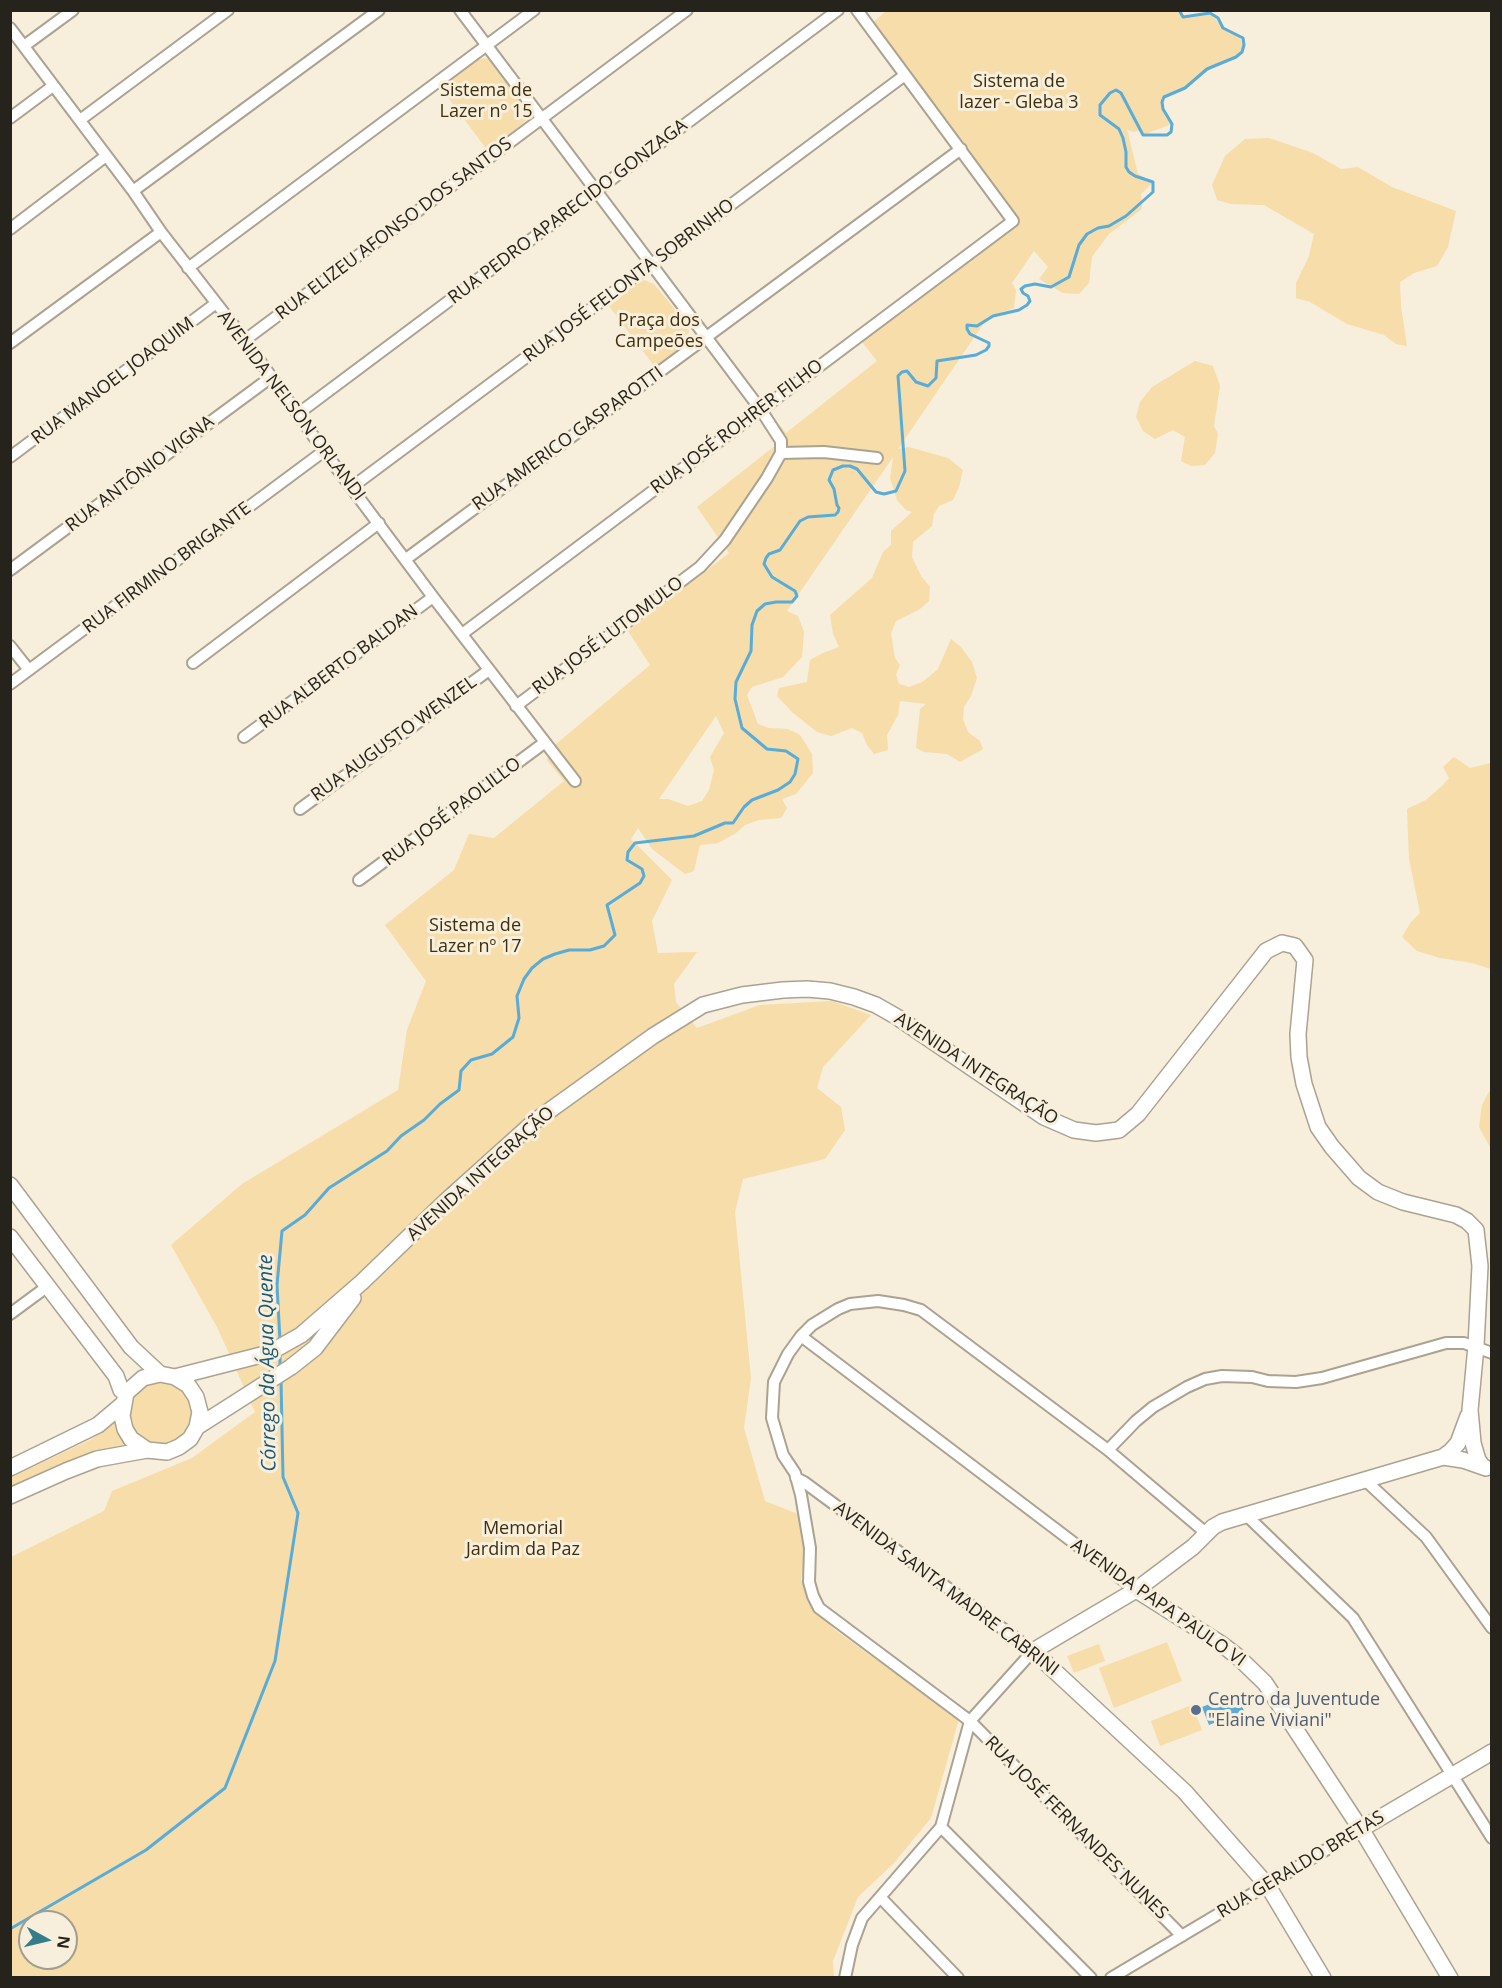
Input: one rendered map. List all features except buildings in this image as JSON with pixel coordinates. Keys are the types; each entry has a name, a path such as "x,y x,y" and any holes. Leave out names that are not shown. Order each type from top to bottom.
{"main road":[{"name":"AVENIDA INTEGRAÇÃO","path":"175,1377 280,1347 301,1335 362,1282 446,1201 535,1121 653,1035 703,1005 742,995 783,990 830,991 854,997 876,1005 897,1017 1044,1117 1074,1130 1096,1132 1119,1130 1138,1114 1266,951 1282,943 1295,946 1305,960 1298,1034 1299,1057 1314,1116 1332,1147 1359,1178 1378,1192 1403,1202 1456,1215 1476,1230 1480,1266 1470,1410 1473,1443 1478,1460 1487,1469"},
{"path":"13,1193 130,1347 159,1374"},
{"path":"10,1237 116,1376 124,1398 122,1416 125,1429 131,1439 147,1450"},
{"name":"AVENIDA INTEGRAÇÃO","path":"197,1427 280,1374 315,1347 344,1311 362,1282"},
{"path":"10,1468 98,1425 143,1378 159,1374 175,1377 188,1385 196,1397 200,1412 197,1427 190,1439 179,1447 167,1452 147,1450 97,1459 10,1496"},
{"name":"AVENIDA INTEGRAÇÃO","path":"1443,1457 1458,1443 1470,1410"},
{"path":"1033,1651 1136,1590 1222,1522 1443,1457 1463,1460 1487,1469"},
{"name":"AVENIDA PAPA PAULO VI","path":"1136,1590 1220,1643 1265,1683 1361,1829 1449,1977"},
{"name":"AVENIDA SANTA MADRE CABRINI","path":"1033,1651 1185,1792 1268,1886 1319,1976"},
{"name":"RUA GERALDO BRETAS","path":"1361,1829 1491,1752"}],"street":[{"path":"24,46 73,10"},
{"path":"80,120 228,10"},
{"path":"133,191 380,10"},
{"path":"460,10 760,410 781,441 781,453 824,452 877,458"},
{"path":"188,268 534,10"},
{"name":"RUA ELIZEU AFONSO DOS SANTOS","path":"245,340 687,10"},
{"name":"RUA PEDRO APARECIDO GONZAGA","path":"299,413 838,10"},
{"path":"856,10 961,149"},
{"name":"AVENIDA NELSON ORLANDI","path":"10,28 133,191 160,232 245,340 270,378 299,413 324,451 433,597 575,781"},
{"name":"RUA JOSÉ FELONTA SOBRINHO","path":"352,487 905,75"},
{"path":"10,117 52,86"},
{"name":"RUA JOSÉ ROHRER FILHO","path":"462,634 1013,220 961,149"},
{"name":"RUA AMERICO GASPAROTTI","path":"406,559 961,149"},
{"path":"10,229 106,156"},
{"path":"10,343 160,232"},
{"name":"RUA MANOEL JOAQUIM","path":"10,457 216,304"},
{"name":"RUA ANTÔNIO VIGNA","path":"10,570 270,378"},
{"name":"RUA FIRMINO BRIGANTE","path":"10,684 324,451"},
{"name":"RUA JOSÉ LUTOMULO","path":"516,706 700,567 725,540 781,453"},
{"path":"193,663 379,523"},
{"name":"RUA ALBERTO BALDAN","path":"244,737 433,597"},
{"path":"10,646 29,670"},
{"name":"RUA AUGUSTO WENZEL","path":"300,809 489,669"},
{"name":"RUA JOSÉ PAOLILLO","path":"359,880 544,743"},
{"path":"10,1314 48,1286"},
{"path":"796,1478 783,1455 772,1418 774,1382 788,1354 801,1336 827,1315 850,1304 891,1302 921,1310 1108,1450 1206,1533"},
{"name":"AVENIDA PAPA PAULO VI","path":"801,1336 1136,1590"},
{"path":"1108,1450 1153,1407 1186,1387 1205,1379 1230,1376 1296,1382 1334,1376 1446,1343 1464,1343 1491,1353"},
{"name":"AVENIDA SANTA MADRE CABRINI","path":"796,1478 1033,1651"},
{"name":"RUA JOSÉ FERNANDES NUNES","path":"796,1478 810,1548 809,1582 819,1608 970,1721 1182,1936"},
{"path":"1365,1480 1426,1537 1491,1628"},
{"path":"1245,1514 1353,1618 1491,1838"},
{"path":"845,1977 852,1945 862,1918 941,1827 970,1721 1033,1651"},
{"path":"941,1827 1091,1977"},
{"name":"RUA GERALDO BRETAS","path":"1111,1977 1361,1829"},
{"path":"881,1898 958,1977"}],"green space":[{"path":"887,10 1179,10 1183,17 1210,13 1223,28 1237,34 1244,45 1236,57 1220,62 1185,88 1164,97 1163,109 1172,124 1143,135 1141,130 1133,132 1127,129 1138,174 1153,182 1141,194 1142,209 1109,234 1092,257 1089,283 1079,294 1063,293 1039,279 1048,267 1034,251 1012,283 1016,290 1014,308 988,317 898,449 909,447 948,458 963,470 953,500 939,506 934,514 932,526 913,542 912,557 921,576 930,587 929,601 920,609 896,621 891,634 895,658 900,665 896,674 899,684 909,687 922,682 938,669 951,639 961,647 972,662 977,678 971,696 964,707 963,719 968,732 980,741 983,749 960,762 947,754 924,752 916,748 920,709 926,704 900,701 898,715 887,735 888,750 874,754 862,733 852,728 831,736 817,732 792,712 777,696 779,688 807,682 810,660 839,647 833,634 830,615 872,578 883,552 891,545 891,531 912,512 906,510 897,500 890,478 893,457 787,611 798,616 804,632 802,657 783,677 752,687 747,695 758,724 769,728 788,729 800,735 812,754 813,773 796,794 782,799 787,808 781,818 759,820 745,825 718,843 700,845 694,871 685,874 652,849 638,828 631,839 672,880 652,921 658,953 697,952 674,984 676,1002 697,1028 760,1005 832,1001 871,1015 823,1067 817,1088 841,1107 845,1130 825,1159 743,1179 735,1212 751,1378 744,1428 765,1501 798,1514 806,1550 801,1580 811,1605 835,1630 959,1719 931,1818 894,1863 858,1897 833,1961 834,1977 11,1978 11,1557 104,1511 112,1491 192,1458 255,1412 218,1329 171,1245 242,1184 398,1090 407,1030 426,981 385,925 454,870 469,834 494,838 564,781 547,760 555,745 650,665 628,631 729,553 697,507 776,445 759,418 769,412 786,433 877,361 862,342 1012,221 869,26","holes":["716,716 724,733 710,757 714,770 709,790 702,801 688,806 668,799 659,799"]},
{"name":"Sistema de Lazer nº 15","path":"486,58 524,104 527,113 527,119 520,126 488,151 440,87 479,59"},
{"path":"1269,138 1313,153 1341,169 1358,167 1392,187 1456,211 1448,247 1437,266 1414,273 1400,282 1407,346 1396,344 1384,335 1347,324 1310,302 1296,298 1296,283 1309,256 1314,234 1264,205 1231,204 1217,200 1212,185 1225,156 1245,139"},
{"name":"Praça dos Campeões","path":"644,280 654,284 687,324 689,332 686,343 655,367 609,306"},
{"path":"1195,361 1213,366 1220,386 1214,426 1218,434 1215,453 1205,465 1191,466 1181,461 1185,437 1173,430 1155,439 1143,431 1136,417 1140,402 1152,387"},
{"path":"1454,757 1470,768 1491,763 1491,969 1417,951 1402,937 1420,913 1409,859 1407,809 1426,800 1443,785 1449,778 1443,767"},
{"path":"1491,1088 1491,1149 1479,1127 1482,1105"},
{"path":"161,1381 173,1383 184,1390 191,1401 193,1413 191,1425 184,1436 173,1443 161,1445 149,1443 138,1436 131,1425 129,1413 131,1401 138,1390 149,1383"},
{"path":"115,1415 132,1447 110,1448 82,1456 11,1489 10,1478 94,1438"},
{"path":"1167,1642 1182,1681 1114,1708 1099,1668"},
{"path":"1099,1644 1105,1661 1074,1673 1067,1656"},
{"path":"1192,1705 1202,1730 1160,1746 1151,1721"}],"water":[{"path":"1237,1693 1244,1711 1209,1725 1202,1707"}],"waterway":[{"name":"Córrego da Água Quente","path":"280,1341 277,1285 282,1231 305,1215 329,1188 387,1151 401,1136 459,1090 461,1071 471,1060 492,1054 513,1037 519,1018 517,996 524,979 532,968 543,959 555,954 604,946 615,935 607,905 640,883 644,876 642,869 627,860 628,852 635,843 694,836 725,823 733,823 752,800 778,790 790,782 795,774 798,759 786,751 767,749 742,728 735,699 736,682 751,651 752,625 757,611 765,604 792,602 797,596 795,591 772,577 764,564 766,558 769,554 780,550 800,521 808,517 835,515 838,512 834,489 829,480 833,470 850,466 857,469 876,492 884,494 896,491 905,471 898,376 902,372 907,371 916,382 928,386 936,378 937,361 976,355 986,350 989,343 970,334 967,325 977,326 993,316 1019,310 1027,305 1030,301 1021,289 1025,286 1035,284 1051,287 1069,277 1079,245 1087,234 1098,228 1109,226 1126,216 1153,192 1153,182 1129,172 1126,167 1123,138 1119,129 1100,115 1100,105 1110,93 1116,90 1121,93 1143,135 1167,135 1171,132 1172,124 1163,109 1164,97 1185,88 1207,69 1236,57 1242,52 1244,45 1243,38 1223,28 1218,18 1210,13 1183,17 1179,10"},
{"name":"Córrego da Água Quente","path":"280,1353 280,1368"},
{"name":"Córrego da Água Quente","path":"10,1929 146,1850 225,1788 275,1661 298,1513 283,1477 281,1380"}],"place":[{"name":"Centro da Juventude \"Elaine Viviani\"","path":"1196,1710"}],"park label":[{"name":"Sistema de lazer - Gleba 3","path":"1019,92"},
{"name":"Sistema de Lazer nº 17","path":"475,936"},
{"name":"Memorial Jardim da Paz","path":"523,1540"}]}
